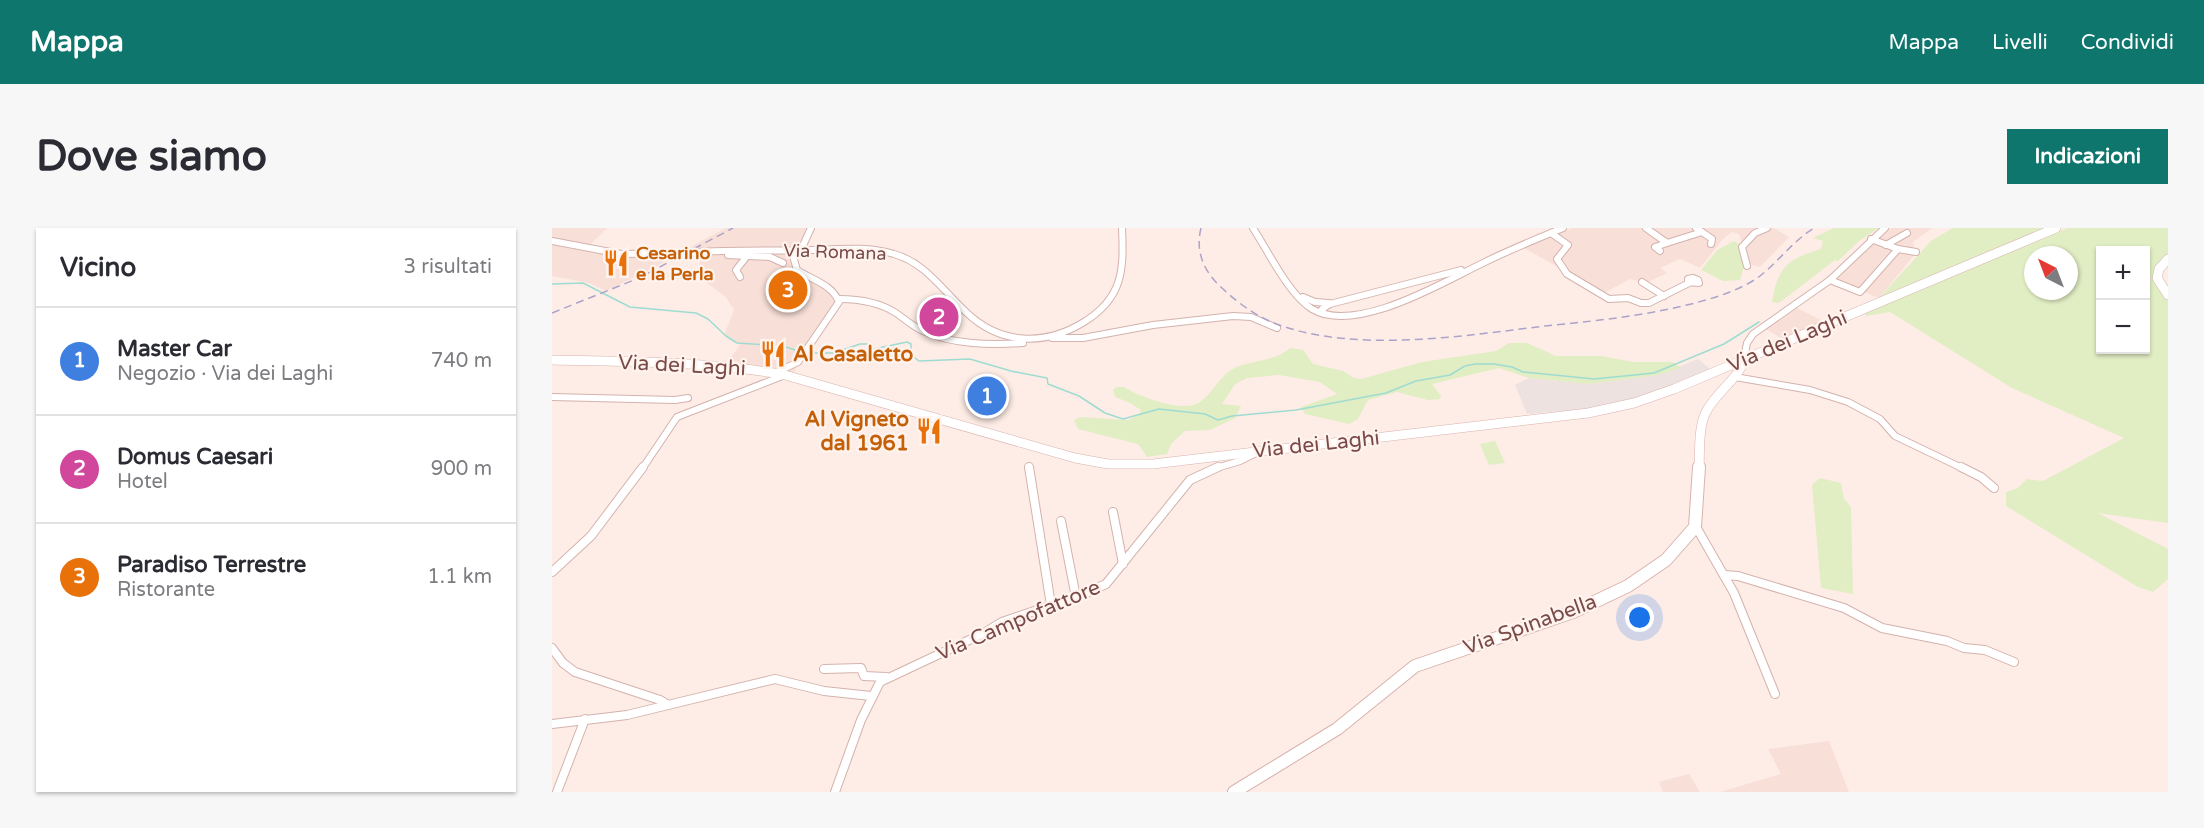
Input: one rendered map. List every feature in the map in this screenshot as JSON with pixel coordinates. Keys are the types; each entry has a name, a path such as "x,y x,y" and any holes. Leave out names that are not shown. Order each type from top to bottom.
{"main road":[{"name":"Via dei Laghi","path":"552,360 711,365 786,374 1013,442 1092,462 1153,464 1623,407 1682,387 1744,358 2056,228"},
{"path":"2168,259 2158,269 2157,278 2168,295"},
{"path":"1695,525 1702,423 1712,400 1745,364 1744,358"},
{"name":"Via Spinabella","path":"1234,792 1337,729 1415,666 1573,612 1628,586 1671,556 1691,534 1695,525"}],"street":[{"path":"811,228 806,243 794,259 797,270 830,289 839,299 856,299 881,306 924,331 944,338 999,344 1022,344 1035,340"},
{"name":"Via Romana","path":"552,241 621,254 869,250 902,256 928,274 984,328 1004,337 1035,340 1057,336 1088,320 1112,297 1123,271 1122,228"},
{"path":"1253,228 1307,305 1323,314 1345,316 1374,310 1563,228"},
{"path":"1646,228 1667,243"},
{"path":"1696,228 1712,238 1711,244"},
{"path":"1748,266 1742,247 1755,233 1767,228"},
{"path":"1744,358 1747,343 1753,334 1830,280 1885,228"},
{"path":"1660,251 1655,247 1702,232"},
{"path":"1886,245 1907,232"},
{"path":"1551,233 1568,245 1557,259 1561,268 1605,298 1614,300 1628,298 1647,303 1689,283"},
{"path":"1871,239 1898,249 1916,252"},
{"path":"1830,280 1860,292 1898,249"},
{"path":"702,251 770,257 783,263"},
{"path":"741,277 737,275 736,270 747,256"},
{"path":"1294,288 1311,301 1333,302 1447,277"},
{"path":"1642,282 1664,296"},
{"path":"552,572 591,536 641,471 677,417 786,374 798,362 829,319 839,299"},
{"path":"1323,314 1322,309 1333,302"},
{"path":"1048,338 1083,338 1147,326 1233,315 1251,316 1277,328"},
{"path":"1735,377 1810,390 1848,402 1880,419 1895,436 1981,477 1994,488"},
{"path":"552,397 675,400 688,398"},
{"name":"Via Campofattore","path":"835,792 871,696 886,677 984,633 1002,622 1076,597 1106,584 1191,479 1204,471 1239,461 1261,450"},
{"path":"1029,467 1051,605"},
{"path":"1113,512 1123,564"},
{"path":"1061,521 1076,597"},
{"path":"1695,525 1734,593 1775,694"},
{"path":"1724,575 1738,576 1844,608 1882,628 1947,640 1964,648 1984,650 2014,662"},
{"path":"552,648 563,663 575,672 660,700 668,705"},
{"path":"824,669 861,668 864,676 886,677"},
{"path":"552,724 627,715 706,698 763,680 775,679 824,691 871,696"},
{"path":"556,792 585,719"}],"shaded area":[{"path":"552,228 607,228 585,250 594,253 638,257 681,254 606,291 589,283 552,276"},
{"path":"726,228 811,228 802,252 794,259 799,271 820,283 839,299 798,362 795,371 785,375 725,366 740,345 724,335 734,310 725,296 697,276 702,252 679,253"},
{"path":"1573,228 1774,228 1789,237 1760,267 1749,264 1739,234 1732,232 1723,239 1700,268 1680,259 1660,268 1667,273 1646,283 1630,279 1604,293 1524,248"},
{"path":"1892,228 1932,228 1913,242 1915,254 1879,298 1835,280 1872,240"},
{"path":"1795,307 1825,322 1781,338 1764,328"},
{"path":"1698,359 1710,369 1634,402 1588,409 1527,414 1515,385 1529,378 1590,384 1658,375"},
{"path":"1829,741 1849,792 1720,792 1781,774 1768,749"},
{"path":"1689,774 1700,792 1663,792 1659,782"}],"green space":[{"path":"1834,228 1879,228 1859,241 1838,261 1835,260 1779,303 1772,302 1777,280 1786,266 1800,257 1821,249 1823,241 1813,238"},
{"path":"1953,228 2050,228 1879,298 1931,241"},
{"path":"2068,228 2168,228 2168,255 2161,261 2153,277 2157,287 2168,299 2168,523 2098,513 2168,549 2168,579 2153,592 2138,587 2006,506 2006,492 2018,488 2027,479 2043,481 2124,438 2012,388 1890,312 1866,316 1864,312 2024,246 2024,300 2078,300 2078,246 2024,246"},
{"path":"1734,241 1740,245 1744,267 1740,280 1723,281 1701,270 1717,250"},
{"path":"1509,343 1527,343 1556,356 1601,356 1633,362 1673,362 1681,368 1658,375 1590,384 1529,378 1499,368 1432,384 1441,396 1440,399 1428,400 1397,392 1368,400 1358,419 1349,424 1305,414 1301,407 1337,394 1320,382 1279,375 1247,378 1235,384 1222,404 1241,406 1235,418 1210,430 1185,431 1171,444 1167,454 1147,457 1138,444 1078,429 1074,420 1080,417 1128,420 1138,416 1141,410 1115,397 1113,390 1116,387 1125,388 1167,404 1194,405 1205,398 1231,370 1269,359 1290,348 1303,350 1313,364 1343,371 1354,378 1361,379 1422,362 1496,351"},
{"path":"1495,441 1505,463 1489,465 1480,444"},
{"path":"1820,478 1841,483 1844,499 1851,507 1853,594 1821,588 1812,485"}],"waterway":[{"path":"552,284 583,283 630,307 696,313 708,319 737,343 783,346 798,351"},
{"path":"812,353 834,353 860,344 868,344 870,349 874,349 907,342 911,344 911,355 919,361 970,359 1011,371 1047,378 1048,384 1079,396 1105,413 1123,419 1159,409 1205,414 1218,420 1232,416 1296,410 1386,393 1416,381 1450,375 1465,366 1475,364 1494,364 1512,367 1523,372 1594,379 1654,373 1724,344 1759,322"}],"railway":[{"path":"552,313 639,278 733,228"},
{"path":"1201,228 1200,253 1210,275 1249,310 1279,325 1310,333 1376,340 1445,337 1633,316 1698,302 1730,292 1755,279 1814,228"}],"place":[{"name":"Cesarino e la Perla","path":"616,263"},
{"name":"Paradiso Terrestre","path":"788,290"},
{"name":"Domus Caesari","path":"939,317"},
{"name":"Al Casaletto","path":"773,354"},
{"name":"Master Car","path":"987,396"},
{"name":"Al Vigneto dal 1961","path":"929,431"}]}
